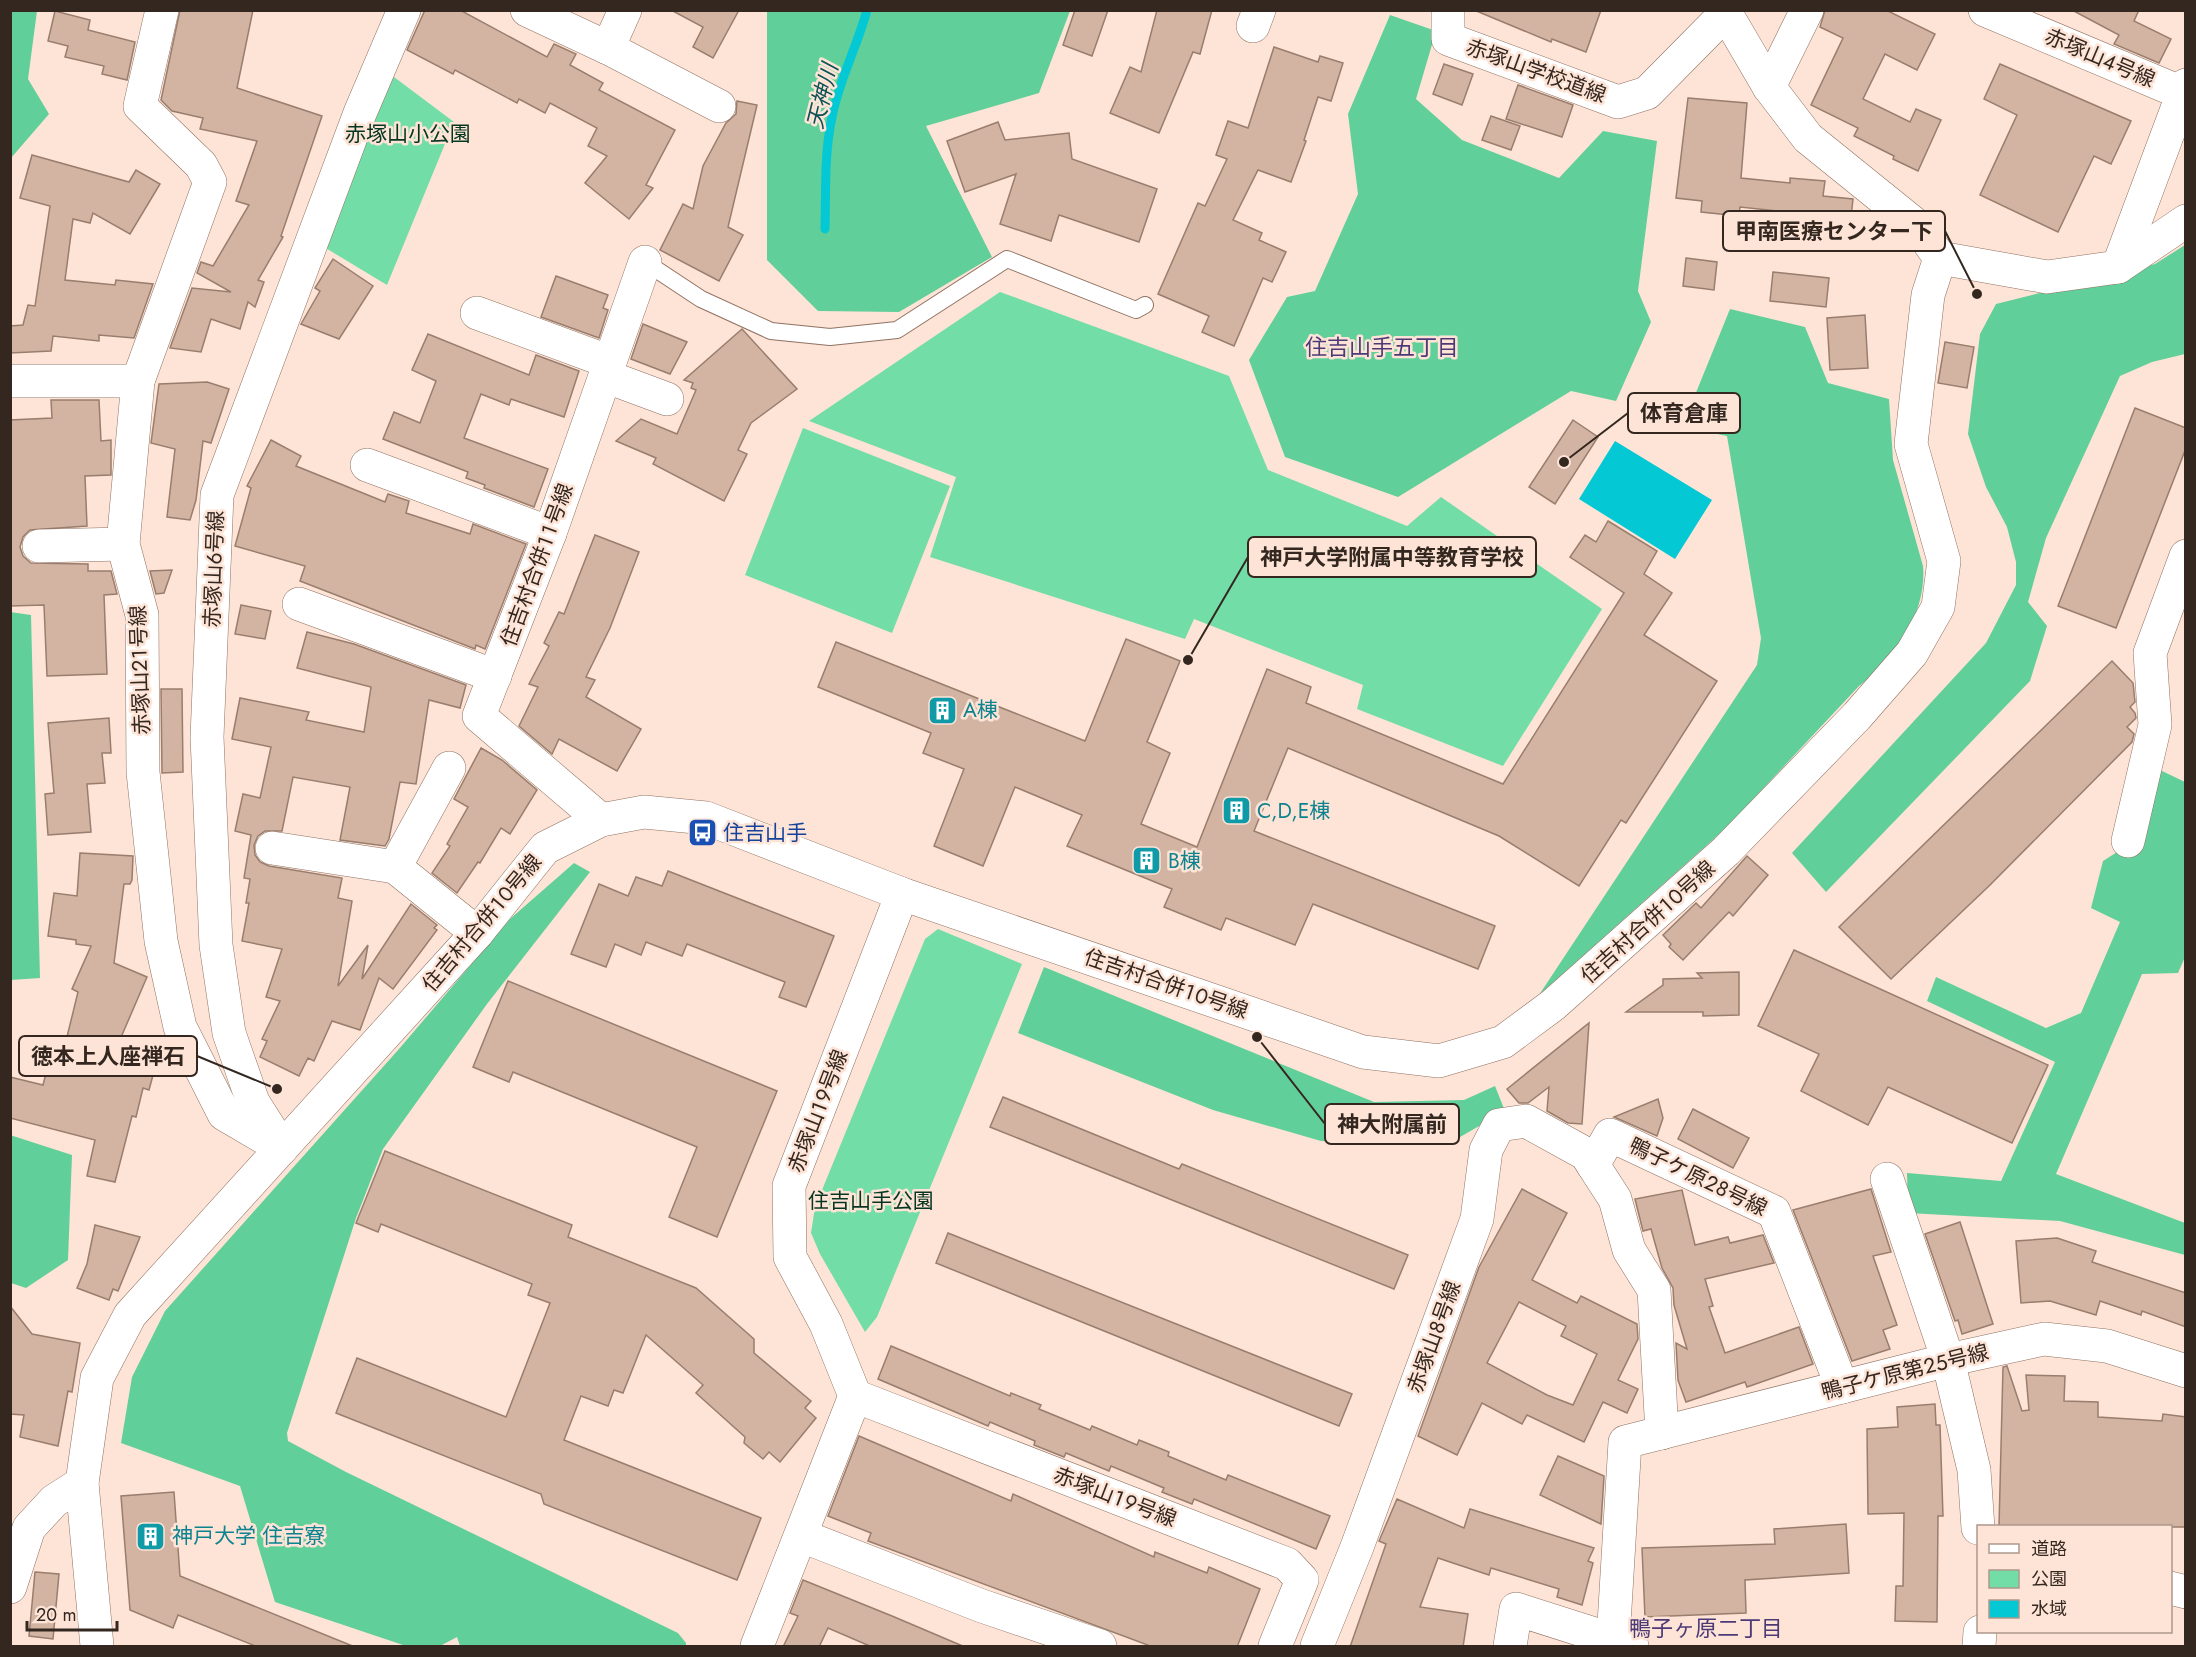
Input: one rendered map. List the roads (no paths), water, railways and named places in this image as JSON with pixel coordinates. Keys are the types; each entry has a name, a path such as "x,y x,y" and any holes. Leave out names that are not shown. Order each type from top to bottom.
{"street":[{"name":"赤塚山２１号線","path":"162,10 140,106 201,165 210,182 138,381 123,544 142,615 143,772 161,941 180,1027 224,1114 282,1148"},
{"name":"赤塚山６号線","path":"282,1148 253,1102 229,1033 216,945 207,737 217,495 360,113 404,10"},
{"path":"527,10 608,48 719,106"},
{"path":"608,48 625,10"},
{"name":"赤塚山学校道線","path":"1448,10 1449,39 1618,102 1647,93 1725,12"},
{"path":"1769,87 1807,10"},
{"name":"赤塚山４号線","path":"1985,10 2184,89"},
{"path":"1725,12 1769,87 1808,138 1917,226 1940,258 2047,277 2118,267 2186,221"},
{"path":"2118,267 2184,89"},
{"name":"住吉村合併１０号線","path":"97,1647 82,1483 97,1378 130,1315 477,933 545,848 601,820 644,812 706,818 902,894 1363,1052 1439,1061 1503,1042 1566,996 1726,851 1857,716 1912,653 1933,616 1938,607 1944,561 1911,444 1928,295 1940,258"},
{"name":"住吉村合併１１号線","path":"601,820 479,716 550,533 645,262"},
{"path":"477,313 607,369 667,399"},
{"path":"10,381 138,381"},
{"path":"367,465 550,533"},
{"path":"39,546 123,544"},
{"path":"2128,841 2155,725 2150,653 2186,556"},
{"path":"299,604 495,676"},
{"path":"395,867 449,768"},
{"path":"272,848 395,867 477,933"},
{"name":"赤塚山１９号線","path":"902,894 789,1186 790,1257 826,1324 855,1396 1287,1564 1302,1580 1275,1647"},
{"name":"赤塚山８号線","path":"1317,1647 1357,1547 1476,1219 1486,1150 1499,1125 1526,1121 1586,1154 1593,1165"},
{"name":"鴨子ケ原２８号線","path":"1593,1165 1610,1135 1774,1212 1842,1387"},
{"path":"1593,1165 1615,1199 1629,1250 1654,1290 1662,1433"},
{"path":"1887,1179 1948,1360 1974,1470 1978,1525"},
{"name":"鴨子ケ原第２５号線","path":"1623,1644 1625,1442 1948,1360 2044,1339 2107,1346 2186,1371"},
{"path":"757,1647 855,1396"},
{"path":"10,1587 29,1528 54,1501 82,1483"},
{"path":"802,1536 982,1606 1100,1647"},
{"path":"1510,1647 1516,1609 1623,1644"}],"lane":[{"path":"645,262 701,299 771,331 830,337 897,330 1007,259 1136,310 1145,304"}],"water":[{"path":"1615,441 1712,500 1675,559 1579,499"}],"waterway":[{"name":"天神川","path":"825,229 829,131 839,90 867,10"}],"place":[{"name":"甲南医療センター下","path":"1977,294"},
{"name":"体育倉庫","path":"1564,462"},
{"name":"神戸大学附属中等教育学校","path":"1188,660"},
{"name":"A棟","path":"942,710"},
{"name":"C,D,E棟","path":"1236,811"},
{"name":"住吉山手","path":"702,833"},
{"name":"B棟","path":"1147,861"},
{"name":"神大附属前","path":"1257,1037"},
{"name":"徳本上人座禅石","path":"277,1089"},
{"name":"神戸大学 住吉寮","path":"151,1536"}],"district":[{"name":"住吉山手五丁目","path":"1382,347"},
{"name":"鴨子ヶ原二丁目","path":"1706,1628"}],"park label":[{"name":"赤塚山小公園","path":"408,134"},
{"name":"住吉山手公園","path":"871,1201"}]}
